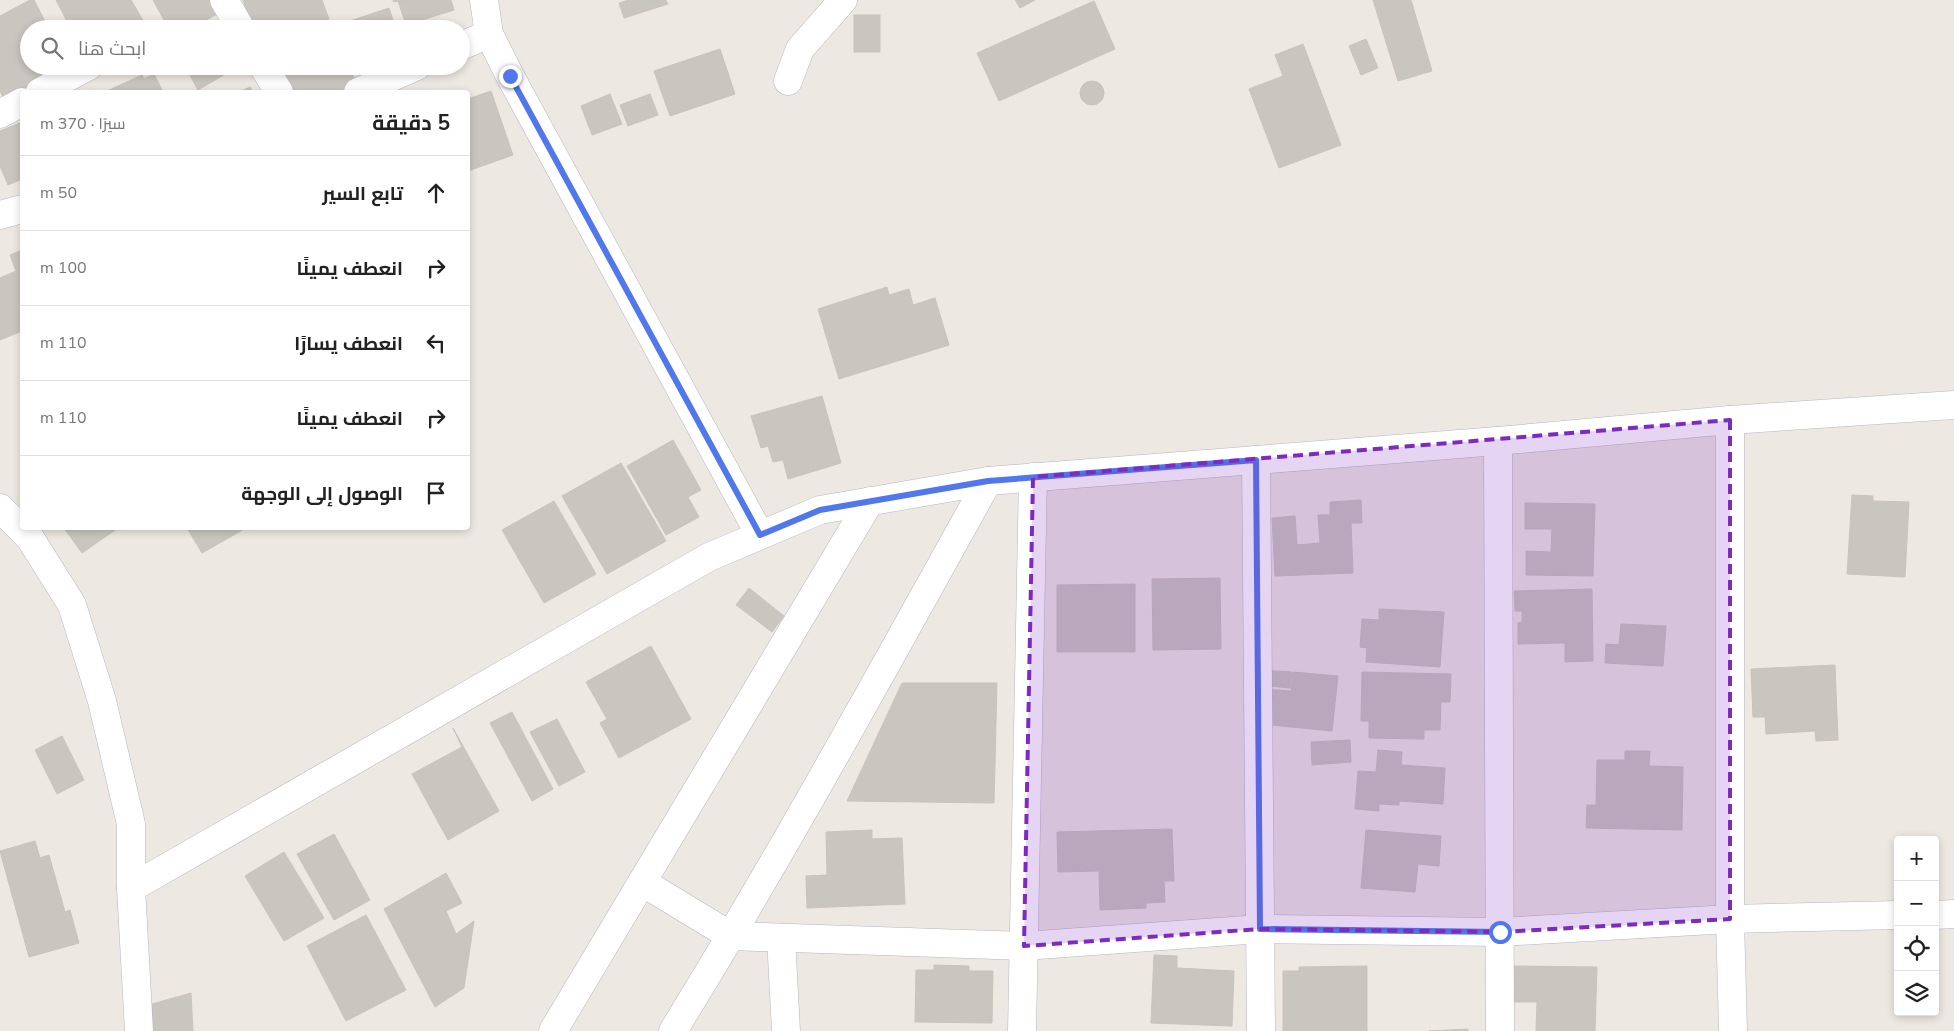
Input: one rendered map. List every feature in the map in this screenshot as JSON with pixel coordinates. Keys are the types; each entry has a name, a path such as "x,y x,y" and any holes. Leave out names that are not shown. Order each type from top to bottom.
{"street":[{"path":"224,0 236,20"},
{"path":"484,0 489,34 515,85 760,535"},
{"path":"788,81 800,49 842,0"},
{"path":"470,42 489,34"},
{"path":"52,90 75,75"},
{"path":"269,75 278,90"},
{"path":"363,90 397,75"},
{"path":"0,114 20,103"},
{"path":"0,215 20,210"},
{"path":"131,888 709,557 820,510 988,481 1498,441 1730,420 1954,406"},
{"path":"1730,420 1730,919 1733,1031"},
{"path":"1498,441 1500,1031"},
{"path":"1256,460 1261,1031"},
{"path":"1022,1031 1034,477"},
{"path":"673,1031 732,936 824,778 988,481"},
{"path":"553,1031 870,501"},
{"path":"0,508 20,528"},
{"path":"22,530 30,538 72,605 102,701 130,824 131,888 139,1031"},
{"path":"642,882 732,936 1024,946 1260,929 1500,932 1730,919 1894,915"},
{"path":"1939,915 1954,914"},
{"path":"781,938 786,1031"}],"highlighted area":[{"path":"1730,420 1730,919 1500,932 1260,929 1024,946 1033,477"}],"building":[{"path":"30,0 34,0 44,20 20,20 20,75 54,75 28,90 20,90 20,95 6,103 0,91 0,16"},
{"path":"56,0 131,0 143,20 66,20"},
{"path":"153,0 215,0 221,12 206,20 164,20"},
{"path":"243,0 322,0 329,19 326,20 250,20"},
{"path":"393,0 451,0 454,10 422,20 404,20 398,1 394,2"},
{"path":"629,0 666,0 668,4 624,18 619,3"},
{"path":"1015,0 1035,0 1020,8"},
{"path":"1373,0 1411,0 1432,71 1398,81"},
{"path":"1094,1 1115,49 999,101 977,53"},
{"path":"389,8 393,20 353,20"},
{"path":"854,15 880,15 880,52 854,52"},
{"path":"1366,39 1378,68 1361,75 1349,46"},
{"path":"1303,44 1341,145 1279,168 1249,89 1283,76 1275,55"},
{"path":"720,49 735,94 670,116 654,71"},
{"path":"142,75 144,79 154,75 162,90 109,90"},
{"path":"190,75 224,75 198,90"},
{"path":"279,75 353,75 357,90 287,90"},
{"path":"365,75 387,75 368,83"},
{"path":"1092,81 1100,85 1104,93 1100,101 1092,105 1084,101 1080,93 1084,85"},
{"path":"491,91 513,155 470,170 470,98"},
{"path":"610,94 622,124 592,135 581,106"},
{"path":"650,94 658,115 628,126 620,105"},
{"path":"20,123 20,180 8,185 0,166 0,131"},
{"path":"20,251 20,332 0,340 0,278 16,271 10,255"},
{"path":"887,287 889,295 909,289 913,305 935,298 949,345 839,379 818,309"},
{"path":"822,396 841,463 788,479 783,460 773,462 768,446 761,448 751,416"},
{"path":"673,440 701,490 688,497 699,517 666,535 627,466"},
{"path":"621,463 666,541 607,574 562,496"},
{"path":"1852,495 1873,496 1873,501 1909,502 1905,577 1847,574"},
{"path":"1361,500 1362,523 1351,523 1353,573 1275,576 1272,518 1295,516 1297,545 1320,543 1318,515 1330,515 1330,502"},
{"path":"554,501 596,574 544,603 502,530"},
{"path":"1525,503 1595,504 1593,576 1526,575 1526,551 1551,552 1552,529 1525,529"},
{"path":"65,530 115,530 82,553"},
{"path":"188,530 242,530 202,553"},
{"path":"1220,578 1221,649 1153,650 1152,579"},
{"path":"1135,584 1135,652 1057,652 1057,585"},
{"path":"749,588 784,616 772,632 736,605"},
{"path":"1592,589 1593,661 1565,662 1565,643 1518,644 1518,623 1522,622 1522,611 1515,611 1514,591"},
{"path":"1379,609 1444,612 1440,667 1366,662 1367,648 1360,647 1362,619 1379,620"},
{"path":"1621,624 1666,626 1663,666 1605,663 1606,644 1619,645"},
{"path":"651,646 691,719 619,758 600,723 607,719 586,682"},
{"path":"1835,665 1838,740 1816,741 1815,731 1766,734 1765,717 1753,717 1751,669"},
{"path":"1260,670 1292,672 1290,688 1259,685"},
{"path":"1293,672 1338,676 1332,731 1261,724 1264,689 1291,691"},
{"path":"1362,672 1451,674 1450,702 1441,702 1440,730 1424,730 1424,739 1369,738 1369,721 1361,721"},
{"path":"902,683 997,683 994,803 847,801"},
{"path":"512,712 553,789 532,801 490,723"},
{"path":"557,719 585,772 559,786 530,732"},
{"path":"453,728 499,811 448,840 412,774 462,747"},
{"path":"62,736 84,780 57,794 35,750"},
{"path":"1350,740 1351,762 1312,765 1311,742"},
{"path":"1378,750 1402,752 1401,765 1445,768 1443,804 1399,801 1399,805 1379,804 1379,811 1355,809 1358,771 1376,772"},
{"path":"1625,751 1650,751 1649,766 1683,767 1682,830 1586,828 1587,805 1596,805 1597,760 1625,760"},
{"path":"1172,829 1174,881 1164,881 1165,902 1146,903 1146,908 1100,910 1099,871 1058,872 1057,832"},
{"path":"872,830 872,839 902,838 905,904 807,908 806,876 827,875 826,832"},
{"path":"1366,830 1441,836 1439,866 1418,864 1415,892 1361,888"},
{"path":"334,834 370,900 334,920 297,854"},
{"path":"35,841 40,858 49,855 65,912 70,910 79,943 29,957 0,851"},
{"path":"284,852 324,918 284,941 245,876"},
{"path":"446,873 462,903 446,911 456,934 474,921 464,988 435,1007 384,909"},
{"path":"366,915 406,990 346,1021 307,946"},
{"path":"1154,955 1177,956 1177,968 1234,971 1232,1026 1151,1023"},
{"path":"934,965 969,966 969,971 993,971 992,1023 915,1022 916,970 934,970"},
{"path":"1367,966 1367,1031 1283,1031 1283,971 1299,971 1299,967"},
{"path":"1511,966 1597,967 1595,1031 1536,1031 1537,1002 1510,1002"},
{"path":"191,993 193,1031 148,1031 145,1006"},
{"path":"1468,1029 1468,1031 1429,1031"}],"route":[{"path":"510,76 760,535 820,510 988,481 1256,460 1260,929 1500,932"}]}
